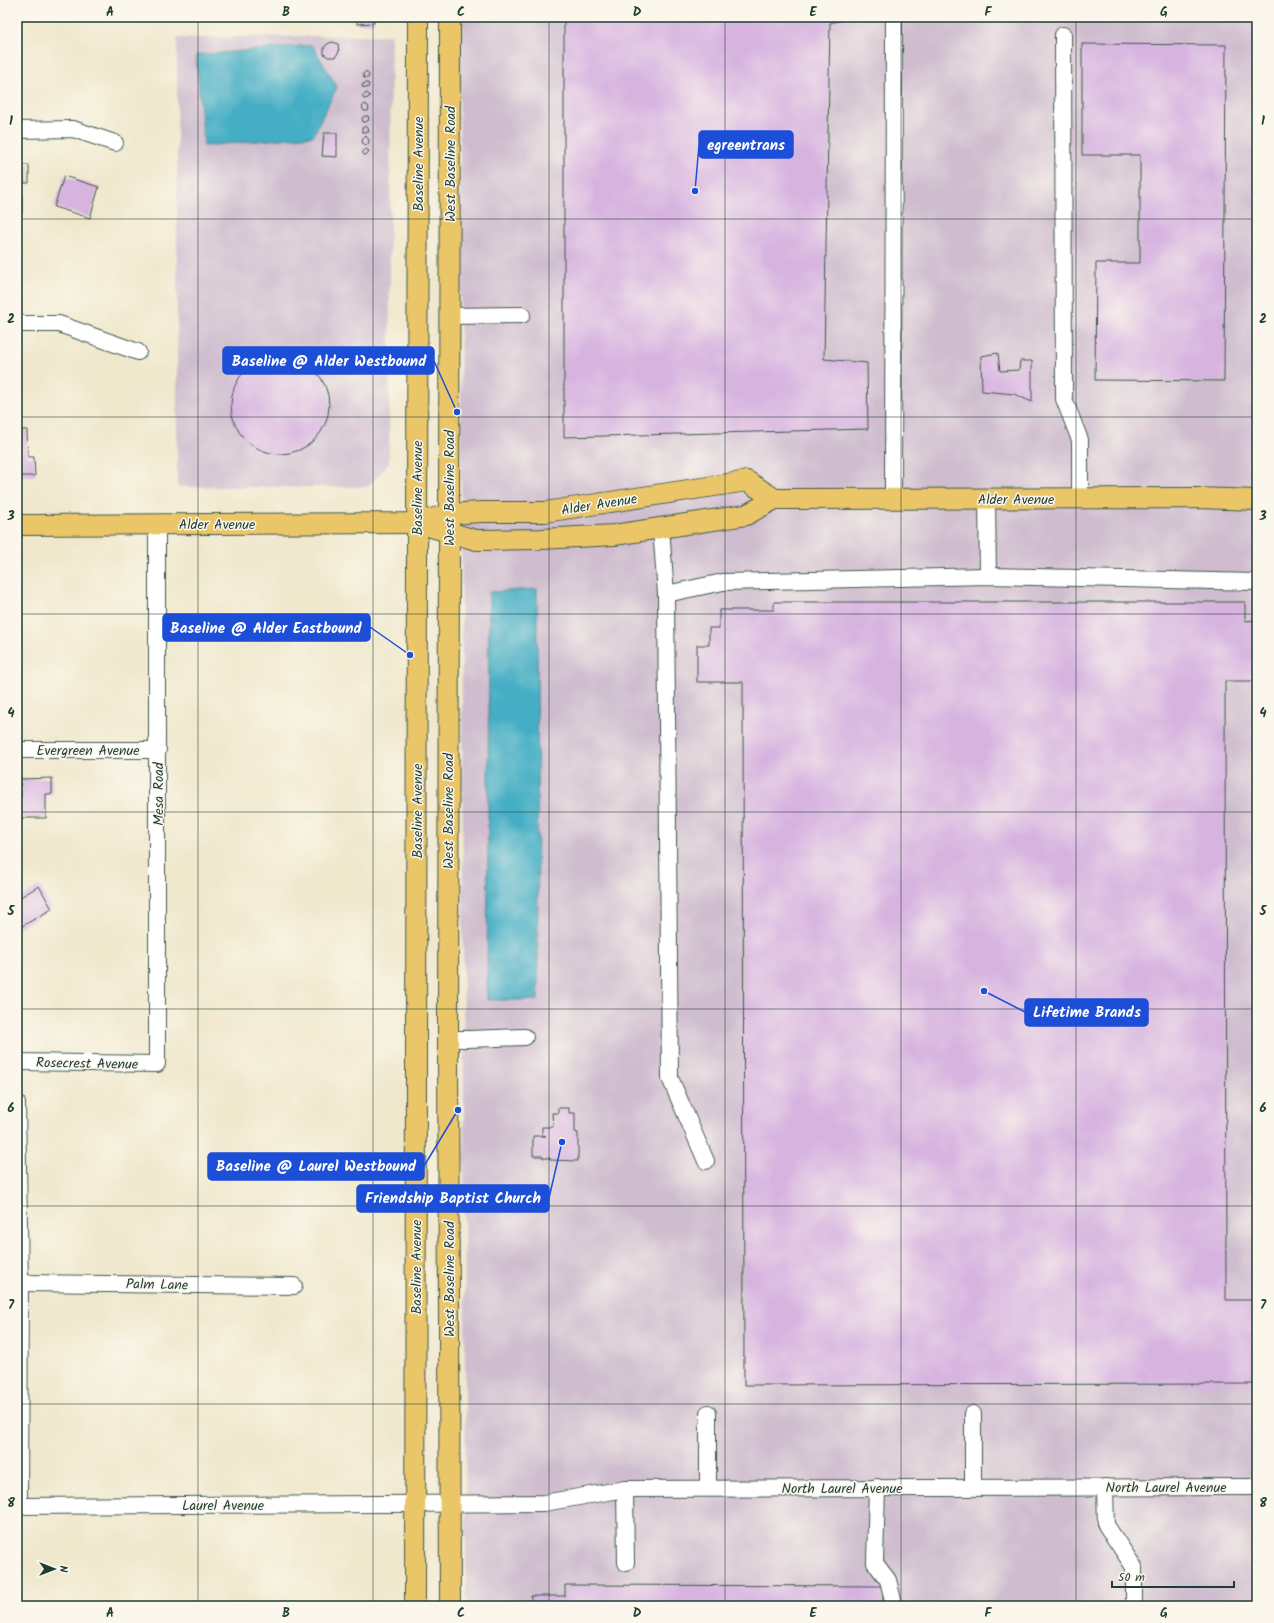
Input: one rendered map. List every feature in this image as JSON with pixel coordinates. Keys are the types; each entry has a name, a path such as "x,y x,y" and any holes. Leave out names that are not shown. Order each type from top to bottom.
{"main road":[{"name":"Baseline Avenue","path":"415,1606 422,1504 417,522 418,17"},
{"name":"West Baseline Road","path":"450,17 448,1039 450,1606"},
{"name":"Alder Avenue","path":"17,525 417,522 449,524 481,512 545,512 747,481 776,499"},
{"name":"Alder Avenue","path":"449,524 476,540 540,539 614,535 746,515 776,499 1197,498 1257,500"}],"street":[{"path":"893,499 894,17"},
{"path":"1063,35 1064,399 1080,440 1080,499"},
{"path":"17,130 73,129 115,143"},
{"path":"450,316 522,315"},
{"path":"17,324 59,324 138,352"},
{"path":"987,499 988,576"},
{"name":"Mesa Road","path":"157,524 157,1064"},
{"path":"661,528 666,594 670,1078 706,1161"},
{"path":"666,594 723,582 988,576 1257,582"},
{"name":"Evergreen Avenue","path":"17,750 158,750"},
{"path":"448,1039 525,1037"},
{"name":"Rosecrest Avenue","path":"17,1062 157,1064"},
{"path":"17,1103 20,1283 18,1506"},
{"name":"Palm Lane","path":"20,1283 294,1286"},
{"path":"708,1413 708,1488"},
{"path":"973,1414 973,1487"},
{"path":"877,1487 874,1563 888,1580 893,1606"},
{"name":"North Laurel Avenue","path":"422,1504 544,1503 625,1489 877,1487 1257,1487"},
{"path":"1106,1487 1106,1525 1134,1567 1134,1606"},
{"path":"625,1489 626,1562"},
{"name":"Laurel Avenue","path":"18,1506 422,1504"}],"shaded area":[{"path":"459,17 1257,17 1257,1606 466,1606"},
{"path":"391,35 389,462 368,487 177,487 177,38"}],"water":[{"path":"915,17 1247,17 915,19"},
{"path":"312,45 337,87 313,136 204,146 196,55"},
{"path":"537,589 538,1000 487,1000 489,592"}],"building":[{"path":"347,17 374,17 374,23 357,24 357,18 347,19"},
{"path":"564,17 855,17 830,23 824,359 867,363 868,429 564,437"},
{"path":"333,42 338,44 339,52 335,57 328,57 324,54 324,47"},
{"path":"1082,44 1226,45 1224,381 1095,380 1096,263 1140,263 1140,155 1082,155"},
{"path":"366,71 369,75 368,78 364,78 363,74"},
{"path":"365,83 368,83 369,86 367,88 362,87"},
{"path":"367,93 370,96 364,99 362,96"},
{"path":"365,104 369,108 368,111 364,111 362,107"},
{"path":"368,116 369,120 363,122 362,118"},
{"path":"366,126 369,132 362,132 362,128"},
{"path":"324,133 337,133 337,157 322,156"},
{"path":"366,136 369,140 368,145 363,144 362,140"},
{"path":"366,149 369,151 366,155 364,155 362,152"},
{"path":"17,165 29,165 29,183 22,183 22,213 17,213"},
{"path":"64,176 99,187 90,218 54,207"},
{"path":"998,353 1000,371 1019,370 1020,361 1032,361 1032,402 1014,394 982,391 981,356"},
{"path":"280,356 299,360 314,371 325,386 329,405 325,424 314,439 299,450 280,454 261,450 246,439 235,424 231,405 235,386 246,371 261,360"},
{"path":"17,430 27,430 28,457 34,457 35,476 17,476"},
{"path":"774,602 1245,602 1245,621 1256,620 1257,681 1225,681 1226,1300 1257,1300 1257,1384 744,1385 743,682 697,682 697,645 709,645 709,628 719,628 719,610 774,610"},
{"path":"52,778 52,794 46,794 46,818 17,818 17,797 21,797 20,779"},
{"path":"39,886 52,909 17,929 17,899"},
{"path":"558,1108 569,1108 569,1113 575,1113 575,1132 578,1133 578,1161 550,1160 550,1158 543,1158 542,1156 533,1156 533,1136 546,1136 542,1135 542,1127 553,1127 552,1113 558,1113"},
{"path":"565,1585 883,1586 883,1606 531,1606 531,1596 565,1596"}],"place":[{"name":"egreentrans","path":"695,191"},
{"name":"Baseline @ Alder Westbound","path":"457,412"},
{"name":"Baseline @ Alder Eastbound","path":"410,655"},
{"name":"Lifetime Brands","path":"984,991"},
{"name":"Baseline @ Laurel Westbound","path":"458,1110"},
{"name":"Friendship Baptist Church","path":"562,1142"}]}
